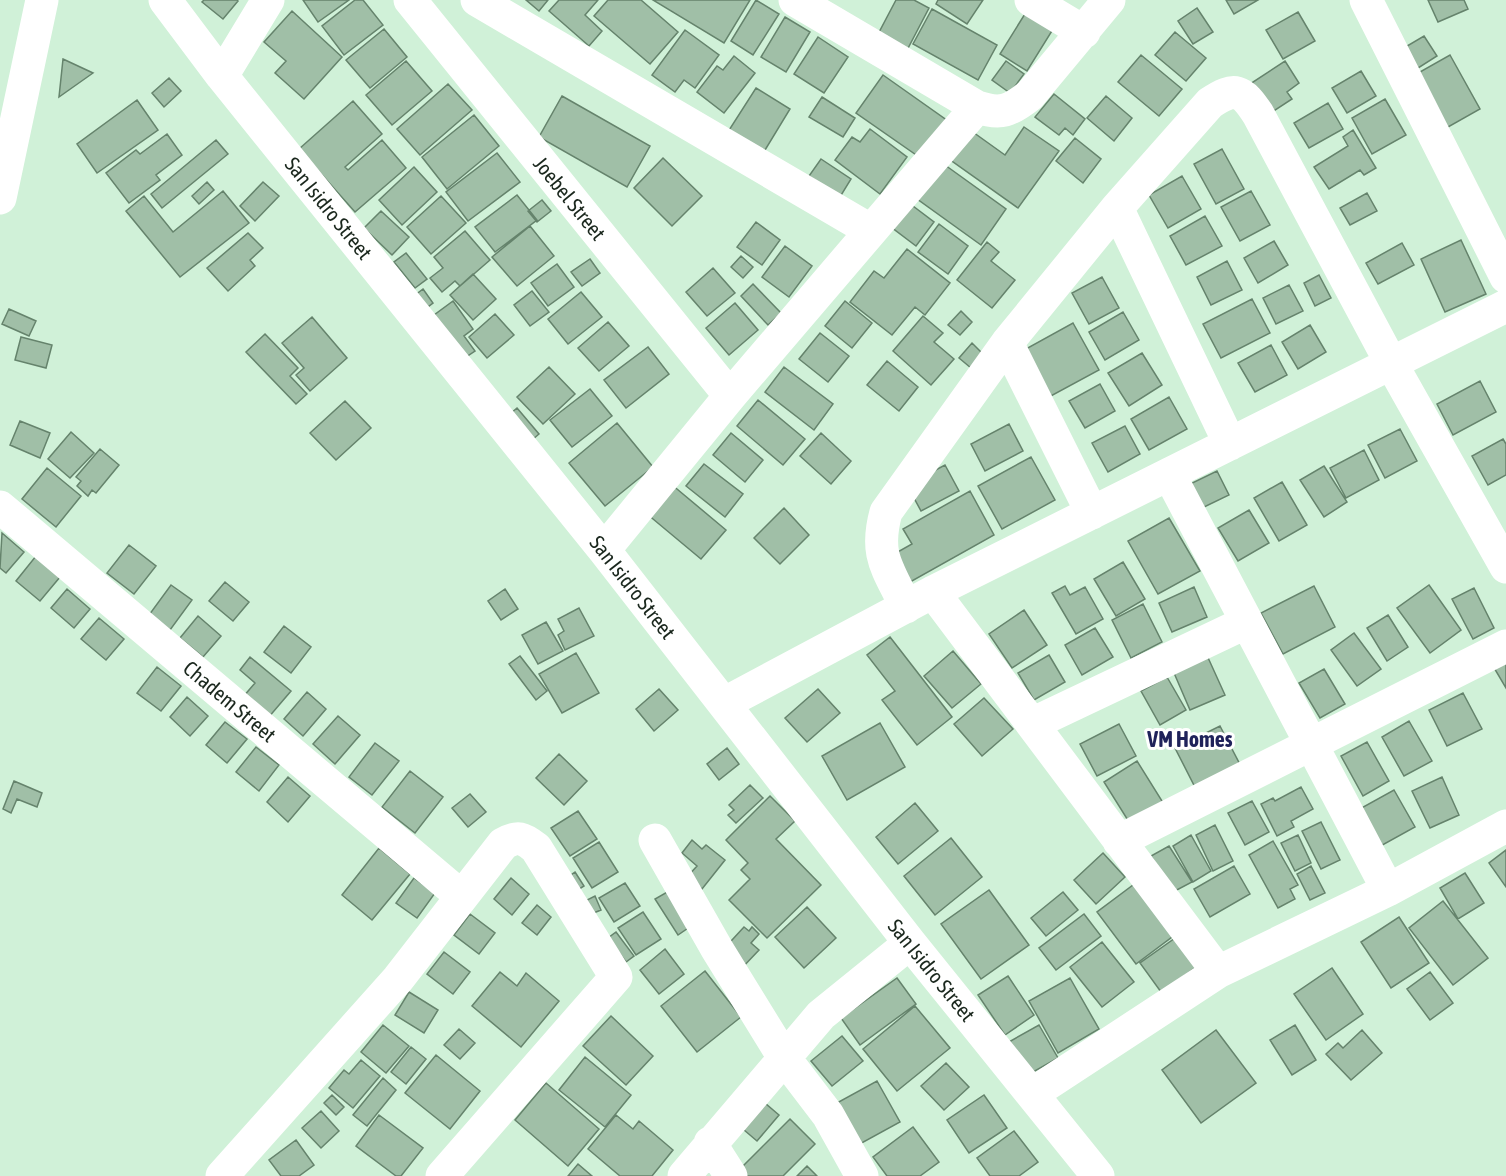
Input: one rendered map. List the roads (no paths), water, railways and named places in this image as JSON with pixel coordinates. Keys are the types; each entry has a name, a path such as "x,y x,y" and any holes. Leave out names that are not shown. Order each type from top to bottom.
{"street":[{"path":"0,198 42,0"},
{"name":"San Isidro Street","path":"165,0 222,75 725,703 910,943 1098,1176"},
{"path":"222,75 268,0"},
{"name":"Joebel Street","path":"410,0 730,396"},
{"path":"477,0 870,230"},
{"path":"795,0 977,107 994,113 1014,108 1030,95 1109,0"},
{"path":"1031,0 1084,32"},
{"path":"1366,0 1506,278"},
{"path":"1218,972 1032,724 919,600 880,551 880,533 886,512 1007,343 1117,208 1210,103 1224,94 1235,91 1247,98 1391,363 1506,567"},
{"path":"604,550 730,396 977,107"},
{"path":"1117,208 1230,444"},
{"path":"725,703 919,600 1506,306"},
{"path":"1007,343 1092,513"},
{"path":"1169,474 1388,890"},
{"name":"Chadem Street","path":"0,507 461,896"},
{"path":"1032,724 1247,622"},
{"path":"1119,841 1312,746 1506,646"},
{"path":"1032,1094 1218,972 1388,890 1506,826"},
{"path":"222,1176 398,979 503,844 514,838 523,838 536,848 616,977 442,1176"},
{"path":"655,840 717,950 783,1056 828,1115 862,1176"},
{"path":"684,1176 783,1056 821,1015 910,943"},
{"path":"710,1143 730,1176"}],"district":[{"name":"VM Homes","path":"1190,739"}]}
